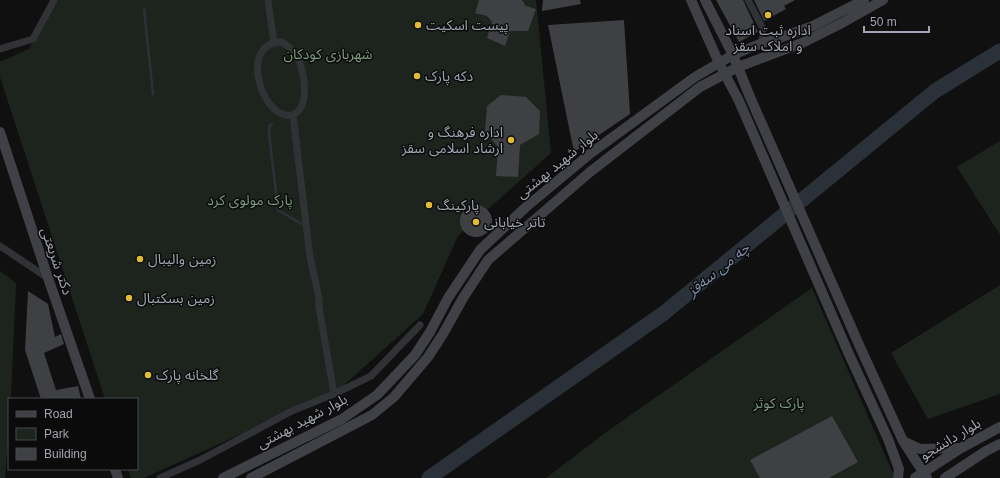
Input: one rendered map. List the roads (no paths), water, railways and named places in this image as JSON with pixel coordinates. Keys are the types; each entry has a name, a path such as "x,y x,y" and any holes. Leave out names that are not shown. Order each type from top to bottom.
{"main road":[{"path":"691,0 719,63 739,101 848,352 888,439 899,469 898,478"},
{"path":"705,0 733,55 860,347 903,441 921,476"},
{"name":"بلوار شهید بهشتی","path":"222,478 342,419 377,395 415,355 430,332 448,298 480,250 526,207 591,153 695,77 733,55 762,43 813,26 864,0"},
{"name":"بلوار شهید بهشتی","path":"251,478 372,415 394,397 428,357 463,298 488,260 590,172 700,88 738,67 802,43 883,0"},
{"name":"دکتر شریعتی","path":"0,132 90,398"},
{"name":"بلوار دانشجو","path":"921,476 960,448 1000,427"},
{"path":"903,441 920,448 960,448"},
{"name":"بلوار دانشجو","path":"944,478 986,451 1000,444"}],"street":[{"path":"0,49 33,39 54,0"},
{"path":"268,0 274,43"},
{"path":"748,0 763,29 762,43"},
{"path":"281,42 287,45 296,54 302,72 305,88 304,103 296,113 293,114 287,115 274,110 264,95 259,81 258,62 260,55 262,50 267,45 274,43 281,42"},
{"path":"293,114 310,257 319,298 319,307 334,394"},
{"path":"0,246 48,278"},
{"path":"160,478 200,460 292,411 334,394 371,376 420,325"}],"waterway":[{"path":"144,9 153,94"},
{"name":"چە می سەقز","path":"429,478 664,313 935,91 1000,51"},
{"path":"272,124 270,125 269,133 278,210 305,226"}],"place":[{"name":"اداره ثبت اسناد و املاک سقز","path":"768,15"},
{"name":"پیست اسکیت","path":"418,25"},
{"name":"دکه پارک","path":"417,76"},
{"name":"اداره فرهنگ و ارشاد اسلامی سقز","path":"511,140"},
{"name":"پارکینگ","path":"429,205"},
{"name":"تاتر خیابانی","path":"476,222"},
{"name":"زمین والیبال","path":"140,259"},
{"name":"زمین بسکتبال","path":"129,298"},
{"name":"گلخانه پارک","path":"148,375"}],"park label":[{"name":"شهربازی کودکان","path":"328,54"},
{"name":"پارک مولوی کرد","path":"250,200"},
{"name":"پارک کوثر","path":"779,403"}]}
